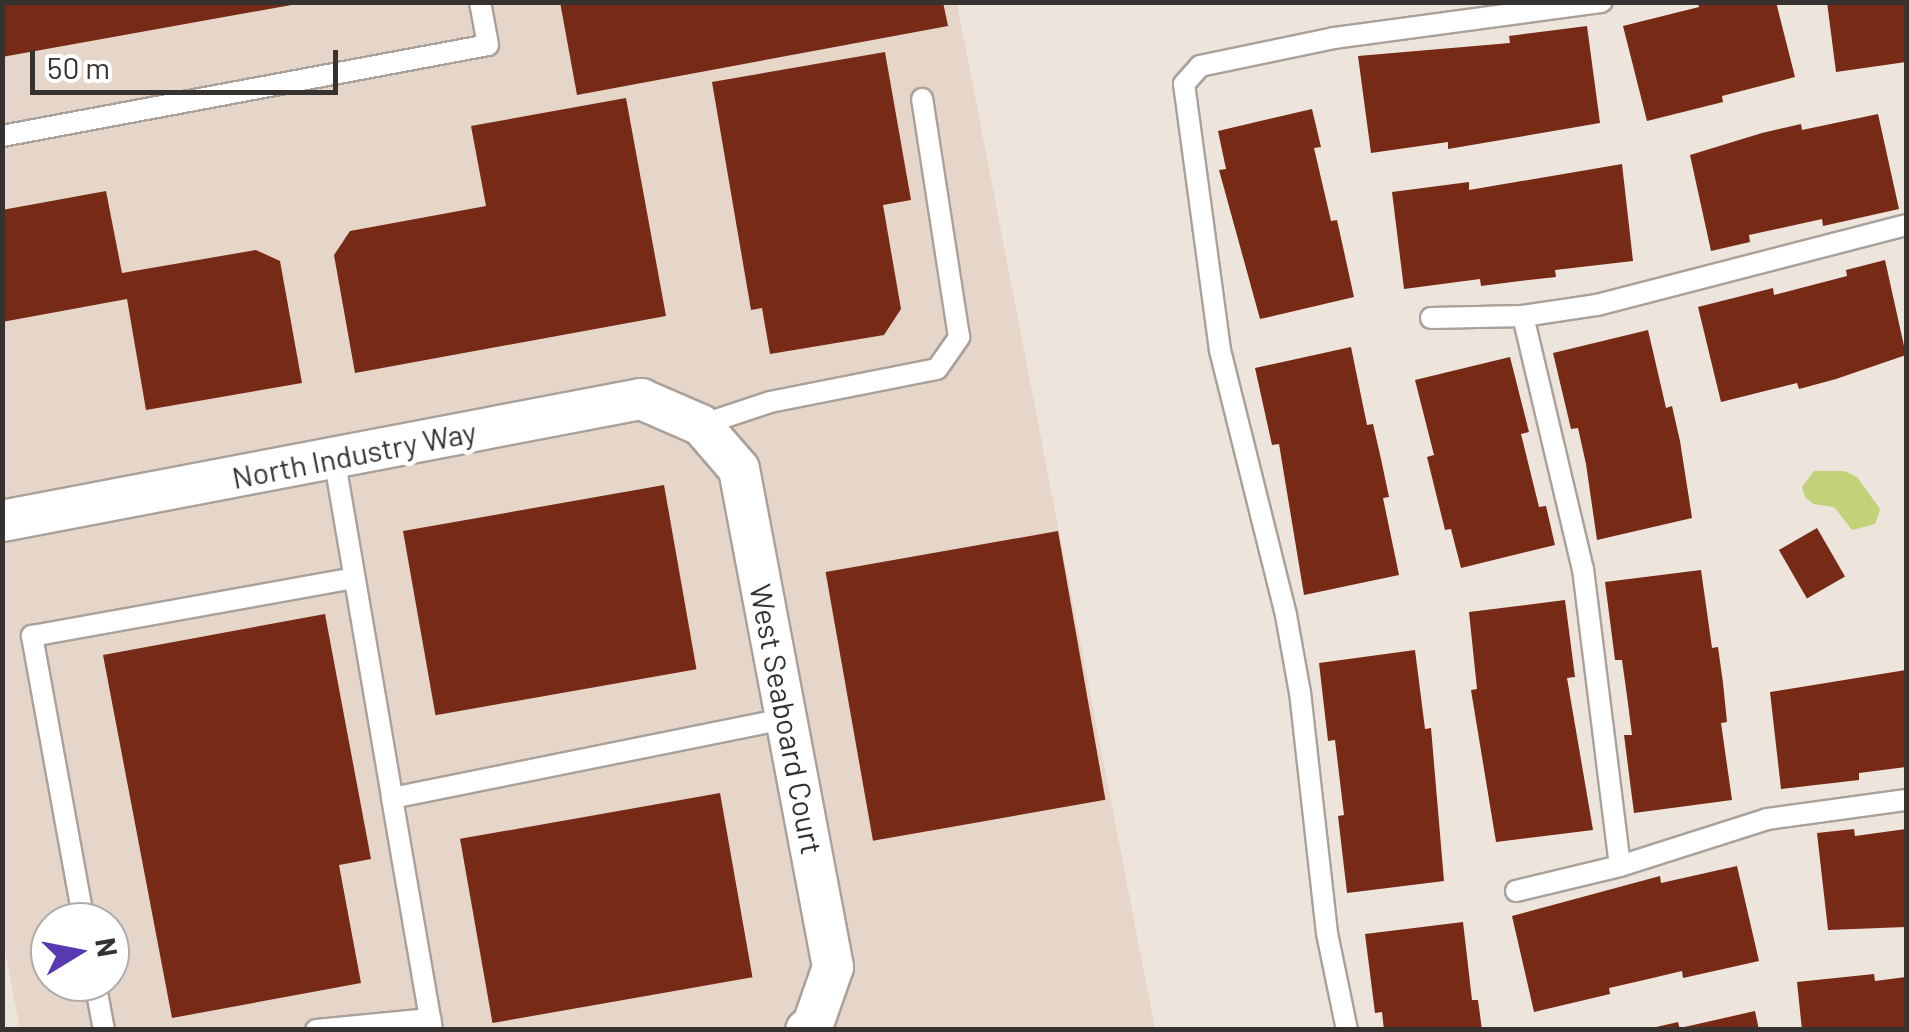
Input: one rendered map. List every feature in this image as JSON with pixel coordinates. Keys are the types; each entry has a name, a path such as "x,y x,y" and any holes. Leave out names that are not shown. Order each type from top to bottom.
{"street":[{"name":"North Industry Way","path":"2,521 642,399 701,426"},
{"name":"West Seaboard Court","path":"701,426 740,469 833,966 810,1026"}],"lane":[{"path":"2,136 488,44 480,2"},
{"path":"1347,1030 1327,933 1300,692 1286,615 1220,350 1184,84 1200,66 1334,38 1602,2"},
{"path":"701,426 770,402 937,369 959,337 922,100"},
{"path":"1430,318 1523,316 1680,286 1906,225"},
{"path":"1523,316 1583,568 1620,866"},
{"path":"316,1030 432,1024 334,458"},
{"path":"80,902 32,636 354,578"},
{"path":"392,798 787,718"},
{"path":"1516,891 1620,866 1767,819 1906,800"},
{"path":"99,1002 104,1030"}],"shaded area":[{"path":"2,3 957,3 1155,1029 20,1029 2,934"},
{"path":"1814,471 1844,471 1857,477 1880,509 1875,524 1852,530 1834,507 1813,504 1802,487"}],"building":[{"path":"2,2 297,2 297,4 2,57"},
{"path":"560,2 943,2 948,26 577,95"},
{"path":"1698,2 1776,2 1795,77 1722,96 1723,102 1647,121 1623,26 1699,7"},
{"path":"1827,2 1906,2 1906,62 1836,72"},
{"path":"1587,26 1600,123 1448,149 1448,142 1371,153 1358,56 1510,43 1509,36"},
{"path":"885,52 911,200 883,205 901,309 884,335 770,354 762,308 751,310 712,82"},
{"path":"626,98 666,316 355,373 334,255 350,231 486,206 471,126"},
{"path":"1312,109 1321,147 1314,148 1331,221 1337,220 1354,297 1260,319 1219,170 1226,169 1218,131"},
{"path":"1878,114 1899,209 1823,226 1822,219 1749,235 1750,242 1711,251 1690,155 1801,124 1802,130"},
{"path":"1622,164 1633,261 1555,270 1556,277 1481,286 1480,279 1404,289 1392,192 1469,182 1469,190"},
{"path":"106,191 122,273 256,250 280,261 302,383 146,410 127,299 2,322 2,210"},
{"path":"1885,260 1906,355 1799,389 1797,383 1721,402 1698,307 1773,288 1774,295 1847,276 1846,270"},
{"path":"1648,330 1666,408 1672,406 1692,518 1597,540 1578,428 1571,429 1553,353"},
{"path":"1351,347 1367,425 1373,424 1389,497 1383,498 1399,575 1304,595 1279,444 1272,445 1255,368"},
{"path":"1510,357 1529,432 1521,434 1539,507 1546,506 1555,545 1461,568 1451,529 1445,530 1427,457 1434,455 1415,380"},
{"path":"664,485 696,669 435,715 403,531"},
{"path":"1817,528 1845,576 1807,598 1779,550"},
{"path":"1058,531 1105,800 873,841 826,572"},
{"path":"1701,570 1712,648 1718,647 1723,683 1727,722 1721,723 1732,800 1634,813 1624,735 1632,735 1622,660 1615,660 1605,582"},
{"path":"1565,600 1575,677 1567,678 1593,830 1496,842 1471,690 1477,689 1469,612"},
{"path":"325,614 371,859 339,865 361,983 172,1018 103,655"},
{"path":"1415,650 1425,729 1431,728 1444,881 1347,893 1338,816 1344,815 1335,740 1328,741 1319,663"},
{"path":"1906,670 1906,767 1859,773 1859,780 1781,789 1770,692"},
{"path":"720,793 752,977 492,1023 460,839"},
{"path":"1854,829 1855,836 1906,829 1906,927 1828,930 1817,833"},
{"path":"1737,866 1759,961 1683,978 1682,971 1609,988 1610,994 1534,1012 1512,916 1660,876 1661,883"},
{"path":"1463,922 1472,1000 1478,1000 1482,1030 1384,1030 1382,1012 1375,1013 1365,934"},
{"path":"1874,974 1875,981 1906,977 1906,1030 1802,1030 1797,982"},
{"path":"1755,1011 1759,1030 1680,1028"},
{"path":"1678,1022 1680,1030 1652,1030 1652,1028"}]}
